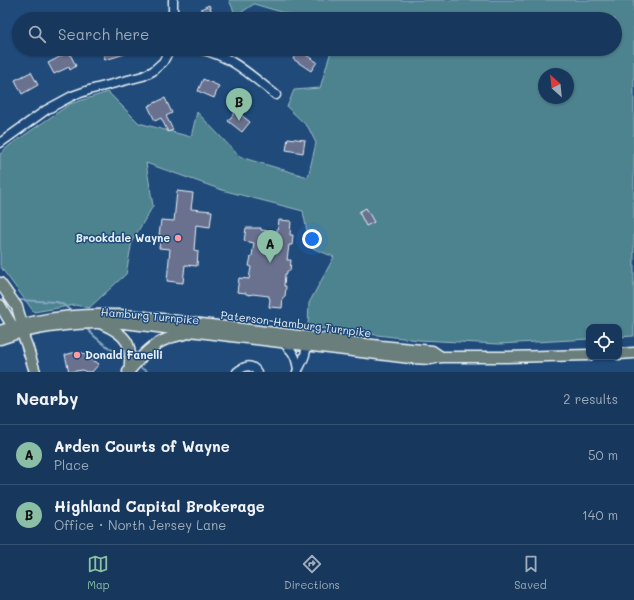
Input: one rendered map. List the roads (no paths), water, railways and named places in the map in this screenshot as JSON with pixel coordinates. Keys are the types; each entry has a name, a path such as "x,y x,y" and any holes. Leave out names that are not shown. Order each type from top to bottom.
{"main road":[{"path":"0,283 17,307 19,328"},
{"path":"0,305 19,328 27,346 35,372"},
{"name":"Paterson-Hamburg Turnpike","path":"0,331 68,316 81,320 113,314 137,316 306,341"},
{"name":"Hamburg Turnpike","path":"0,339 19,328 55,326 81,320 99,323 124,323 282,342 306,341 415,358 431,359 441,357 586,355"},
{"path":"99,323 112,328 124,339 130,350 128,372"},
{"path":"128,372 143,355 157,343 167,339 197,332"},
{"path":"622,354 634,353"}],"street":[{"path":"173,0 173,12"},
{"path":"0,143 46,110 62,101 89,90 143,76 153,71 163,62 166,56"},
{"path":"221,56 240,67 276,95"},
{"path":"297,371 304,358 306,341"},
{"path":"282,342 295,356 297,371"},
{"path":"237,372 246,366 252,367 257,372"}],"waterway":[{"path":"18,300 57,302 64,305 73,313"},
{"path":"86,328 105,345 126,359"},
{"path":"141,368 148,372"}],"place":[{"name":"Highland Capital Brokerage","path":"239,121"},
{"name":"Brookdale Wayne","path":"178,238"},
{"name":"Arden Courts of Wayne","path":"270,263"},
{"name":"Donald Fanelli","path":"77,355"}]}
